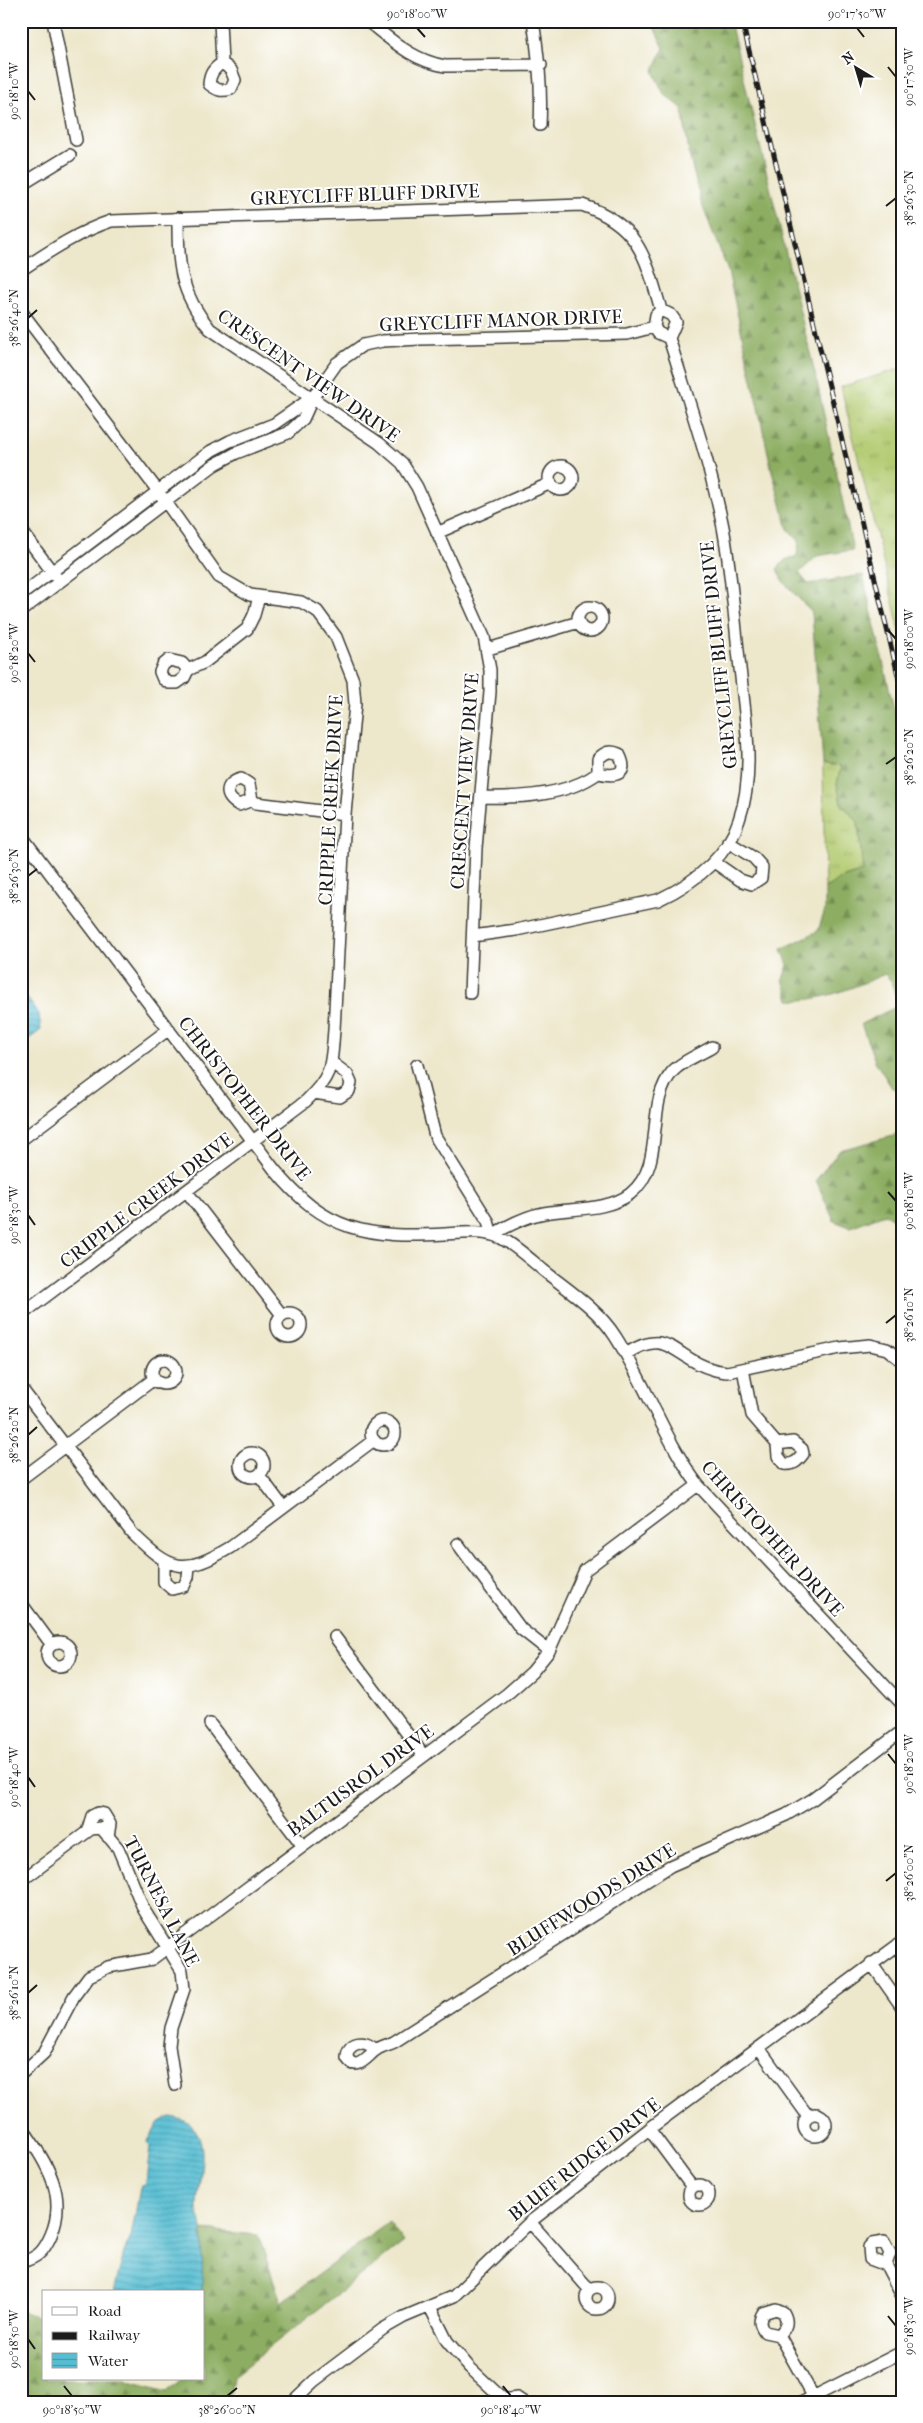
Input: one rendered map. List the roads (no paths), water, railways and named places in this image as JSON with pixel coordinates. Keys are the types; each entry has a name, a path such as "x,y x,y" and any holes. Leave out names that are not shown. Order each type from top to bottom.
{"street":[{"path":"53,21 76,140"},
{"path":"220,21 222,64"},
{"path":"367,21 416,58 430,64 445,66 541,65"},
{"path":"534,21 541,65 540,126"},
{"path":"21,185 70,155"},
{"name":"GREYCLIFF BLUFF DRIVE","path":"21,270 64,242 98,225 111,221 582,205 604,213 633,238 650,273 661,310 671,315 676,322 669,338 709,474 726,544 747,738 748,781 739,822 714,862 692,881 658,900 516,930 473,936"},
{"name":"CRESCENT VIEW DRIVE","path":"178,218 181,275 194,309 210,329 379,443 402,464 417,487 488,649 490,692 476,848 470,993"},
{"path":"661,310 656,315 654,327 658,333 669,338"},
{"name":"CRIPPLE CREEK DRIVE","path":"21,311 158,491 219,577 234,588 259,597 283,598 301,602 317,611 336,637 353,680 355,704 345,814 331,1062 328,1076 314,1093 253,1141 21,1315"},
{"name":"GREYCLIFF MANOR DRIVE","path":"21,611 214,465 236,453 288,433 303,418 313,397 337,363 363,345 420,339 626,334 654,327"},
{"name":"GREYCLIFF MANOR DRIVE","path":"21,595 211,451 230,441 274,424 313,397"},
{"path":"437,533 550,483"},
{"path":"21,530 60,583"},
{"path":"188,670 205,662 246,629 254,615 259,597"},
{"path":"488,649 579,622"},
{"path":"481,797 508,797 555,790 586,782 598,773"},
{"path":"252,800 345,814"},
{"name":"CHRISTOPHER DRIVE","path":"21,835 253,1141 299,1197 318,1211 346,1225 366,1232 391,1236 469,1233 492,1235 518,1250 595,1313 610,1328 626,1354 678,1455 698,1485 902,1704"},
{"path":"714,862 740,880 752,884 761,878 762,867 754,858 728,842"},
{"path":"21,1140 169,1029"},
{"path":"417,1065 435,1136 488,1221 492,1235 510,1225 541,1213 587,1208 612,1202 629,1194 648,1170 656,1134 659,1101 665,1082 675,1069 712,1047"},
{"path":"314,1093 340,1097 349,1092 351,1083 347,1074 331,1062"},
{"path":"187,1192 282,1315"},
{"path":"626,1354 643,1344 668,1344 710,1369 727,1372 840,1348 870,1345 887,1349 902,1361"},
{"path":"743,1369 752,1415 777,1444"},
{"path":"21,1479 154,1379"},
{"path":"21,1388 132,1533 164,1560 189,1566 206,1562 231,1547 374,1440"},
{"path":"259,1475 283,1507"},
{"name":"BALTUSROL DRIVE","path":"21,2074 44,2052 74,1996 89,1976 108,1967 152,1959 302,1845 507,1694 532,1672 549,1651 585,1570 698,1485"},
{"path":"458,1544 521,1629 549,1651"},
{"path":"164,1560 164,1582 172,1589 184,1586 188,1577 189,1566"},
{"path":"21,1603 52,1645"},
{"path":"335,1637 424,1756"},
{"path":"210,1724 302,1845"},
{"name":"BLUFFWOODS DRIVE","path":"376,2050 394,2042 514,1968 670,1866 786,1815 813,1799 902,1731"},
{"name":"TURNESA LANE","path":"21,1881 92,1829 101,1828 118,1848 144,1910 182,1971 184,1989 171,2028 169,2046 175,2085"},
{"name":"BLUFF RIDGE DRIVE","path":"292,2402 314,2381 383,2329 404,2316 454,2296 530,2222 649,2129 871,1963 902,1942"},
{"path":"871,1963 902,2007"},
{"path":"759,2048 808,2116"},
{"path":"21,2126 48,2169 58,2195 55,2224 44,2251 33,2259 21,2262"},
{"path":"649,2129 692,2188"},
{"path":"530,2222 589,2289"},
{"path":"886,2265 902,2296"},
{"path":"430,2307 456,2353 502,2401 517,2398 523,2402"},
{"path":"779,2335 808,2399 902,2352"}],"water":[{"path":"21,990 39,1014 41,1030 21,1045"},
{"path":"171,2117 186,2122 195,2130 200,2141 202,2154 197,2208 202,2230 202,2290 114,2290 124,2252 131,2237 140,2188 146,2182 150,2147 148,2141 159,2122"}],"railway":[{"path":"742,21 902,692"}]}
